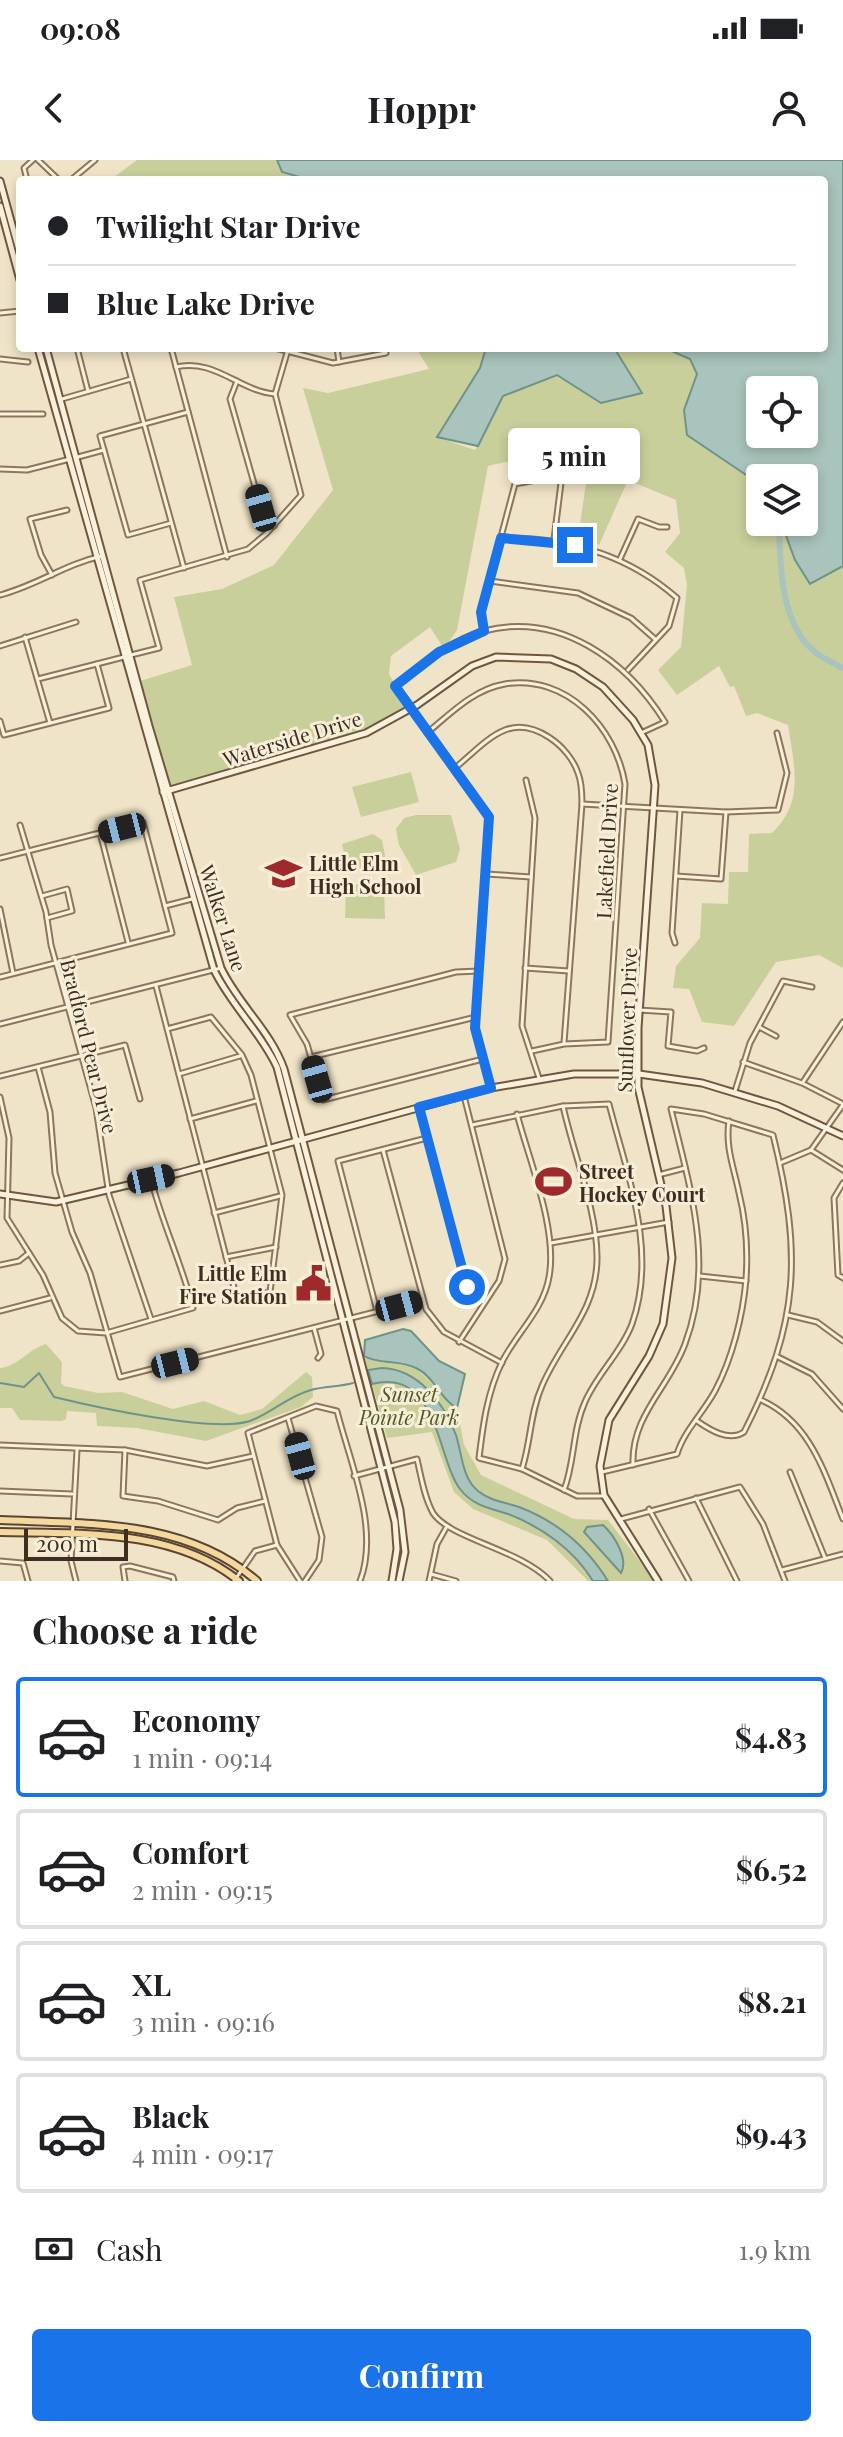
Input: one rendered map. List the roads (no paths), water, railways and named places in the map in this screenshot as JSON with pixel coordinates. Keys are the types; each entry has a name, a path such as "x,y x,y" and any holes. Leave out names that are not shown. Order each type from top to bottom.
{"main road":[{"path":"0,1520 150,1529 191,1542 242,1569 257,1581"},
{"path":"0,1532 144,1539 188,1552 236,1580"}],"street":[{"path":"26,176 24,168 36,160 54,176"},
{"path":"76,176 95,160"},
{"path":"0,181 16,239"},
{"path":"0,206 16,265"},
{"name":"Walker Lane","path":"39,352 99,557 111,586 146,727 217,969 275,1047 344,1320 405,1538 399,1581"},
{"name":"Walker Lane","path":"47,352 60,428 85,489 115,626 137,682 146,727"},
{"path":"78,352 88,391"},
{"path":"124,352 184,568"},
{"path":"172,352 227,557"},
{"path":"338,352 339,362"},
{"path":"38,679 159,648 140,580 248,549 274,526 301,495 275,394 287,353 323,363 386,352"},
{"path":"0,359 28,362"},
{"path":"176,367 199,364 260,393 275,394"},
{"path":"56,401 131,379"},
{"path":"237,381 230,399 261,508 274,526"},
{"path":"171,523 128,535 100,436 188,412"},
{"path":"0,414 43,414"},
{"path":"0,469 27,470 104,450"},
{"path":"484,631 481,612 515,484 562,475 554,541"},
{"path":"52,575 41,555 30,519 67,510"},
{"path":"620,559 638,519 667,527"},
{"path":"501,538 554,541 599,550 657,581 677,598 669,626 627,671"},
{"path":"0,595 37,584 99,557"},
{"path":"490,581 578,593 631,618 656,639"},
{"path":"0,646 76,622"},
{"path":"491,1088 476,1017 489,817 395,686 439,652 484,631 515,626 547,630 578,639 627,671 665,722 641,733"},
{"path":"25,637 50,723"},
{"name":"Waterside Drive","path":"166,792 354,738 409,709 472,666 496,657 524,656 551,659 594,681 623,709 648,745 655,785 654,807"},
{"path":"0,721 4,735 109,708 97,664"},
{"name":"Lakefield Drive","path":"427,733 468,700 504,684 529,683 568,696 595,719 613,742 623,769 624,806 608,1042 564,1044"},
{"path":"455,768 502,731 532,729 545,733 572,761 581,783 564,1044 532,1051"},
{"path":"582,804 726,812 778,810 787,773 777,733"},
{"path":"526,780 535,818 522,1026 539,1078"},
{"name":"Sunflower Drive","path":"654,807 639,1010 639,1105 669,1222 670,1290 663,1324 649,1356 609,1420 602,1442 601,1472 604,1495 658,1581"},
{"path":"675,943 672,933 680,810"},
{"path":"676,876 721,879 726,812"},
{"path":"0,858 143,822 172,933 0,977"},
{"name":"Bradford Pear Drive","path":"20,825 42,896 55,962 96,1108 108,1190 151,1319"},
{"path":"100,833 128,944"},
{"path":"486,874 531,877"},
{"path":"42,896 67,889 72,911 47,918"},
{"path":"165,906 196,897"},
{"path":"0,909 13,973"},
{"path":"525,968 569,971"},
{"path":"0,1024 217,969"},
{"path":"479,971 456,972 290,1015 300,1029 311,1057 323,1100 483,1059"},
{"path":"735,1091 743,1062 783,981 812,987"},
{"path":"156,986 202,1167 237,1299 270,1292 278,1247 282,1195 258,1101 242,1055 211,1017 167,1029"},
{"path":"639,1010 671,1012 668,1046 697,1051 704,1048"},
{"path":"311,1057 476,1017"},
{"path":"802,1083 843,1022"},
{"path":"759,1027 776,1036"},
{"path":"0,1076 125,1045 140,1099"},
{"path":"179,1074 242,1055"},
{"path":"743,1062 802,1083 843,1104 811,1150 780,1163"},
{"path":"38,1067 50,1112 55,1173 72,1232 90,1273 120,1377 422,1300"},
{"path":"3,1194 45,1202 64,1201 539,1078 639,1074 702,1083 735,1091 843,1136"},
{"path":"459,1342 499,1281 505,1259 464,1095"},
{"path":"0,1097 7,1121 3,1194 9,1224 43,1275 62,1318 73,1328 106,1333 193,1308 180,1256 158,1207 151,1179"},
{"path":"190,1119 258,1101"},
{"path":"472,1125 563,1106 609,1104 640,1227 642,1277 631,1325 586,1400 578,1421 571,1472 564,1490"},
{"path":"522,1469 529,1424 541,1387 576,1333 592,1296 597,1262 595,1235 563,1106"},
{"path":"419,1107 463,1276 474,1296 484,1302"},
{"path":"633,1465 632,1442 637,1426 669,1377 685,1343 700,1276 699,1236 671,1109 729,1121 773,1135 792,1231 793,1270 788,1315 778,1357 761,1400 744,1432 737,1437 710,1430 697,1421"},
{"path":"517,1114 551,1243 545,1292 502,1363 489,1394 479,1458 522,1469 588,1498 604,1495"},
{"path":"0,1123 7,1121"},
{"path":"601,1472 677,1454 681,1442 716,1388 731,1351 746,1281 743,1216 729,1152 729,1121"},
{"path":"377,1311 338,1161 427,1138"},
{"path":"383,1150 422,1300 444,1332 502,1363"},
{"path":"811,1150 843,1170"},
{"path":"658,1175 685,1168"},
{"path":"843,1183 834,1198 841,1232 838,1275 843,1278"},
{"path":"214,1213 282,1195"},
{"path":"551,1243 669,1222"},
{"path":"226,1257 265,1246 278,1247"},
{"path":"0,1265 19,1261 29,1253"},
{"path":"700,1276 746,1281"},
{"path":"0,1311 51,1297"},
{"path":"788,1315 817,1322 843,1341"},
{"path":"314,1328 321,1354 318,1358"},
{"path":"778,1357 812,1374 843,1409"},
{"path":"761,1400 781,1409 816,1451 843,1519"},
{"path":"288,1418 322,1537 319,1560 303,1581 277,1545 248,1433 316,1406 337,1411 369,1542 360,1581"},
{"path":"0,1445 125,1450 207,1466 253,1456"},
{"path":"76,1581 71,1561 77,1448"},
{"path":"125,1450 123,1496 158,1501 218,1520 237,1508 265,1500"},
{"path":"354,1476 417,1459 433,1513 447,1527 516,1555 550,1581"},
{"name":"Walker Lane","path":"385,1468 397,1533 392,1581"},
{"path":"790,1472 825,1558"},
{"path":"618,1521 649,1509 740,1487 763,1524 785,1581"},
{"path":"0,1491 73,1494"},
{"path":"696,1498 737,1581"},
{"path":"649,1509 689,1581"},
{"path":"429,1581 437,1544 447,1527"},
{"path":"236,1580 255,1551 277,1545"},
{"path":"782,1570 843,1554"},
{"path":"0,1561 23,1563 28,1581"},
{"path":"125,1581 123,1567 173,1579"},
{"path":"431,1574 456,1581"}],"water":[{"path":"277,160 843,160 843,566 810,584 795,560 786,536 818,536 818,464 746,464 746,475 687,435 684,410 697,374 690,359 674,352 828,352 828,176 296,176 282,172"},
{"path":"485,352 617,352 642,393 601,403 557,375 503,396 478,446 437,437 480,368"},
{"path":"403,1329 411,1331 439,1361 465,1374 457,1408 418,1369 364,1356 365,1340"},
{"path":"382,1368 407,1374 437,1400 451,1423 463,1465 478,1491 533,1513 570,1536 608,1581 593,1581 567,1550 545,1533 521,1519 476,1503 465,1495 452,1475 423,1402 410,1389 394,1382 372,1384 368,1370"},
{"path":"603,1525 622,1554 621,1573 584,1532 587,1527"}],"waterway":[{"path":"779,536 784,592 795,626 815,652 843,668"},
{"path":"0,1383 24,1387 39,1373 54,1397 154,1417 210,1424 250,1421 303,1393 353,1383"}],"place":[{"name":"Little Elm High School","path":"283,873"},
{"name":"Street Hockey Court","path":"553,1181"},
{"name":"Little Elm Fire Station","path":"313,1283"}],"park label":[{"name":"Sunset Pointe Park","path":"409,1404"}]}
